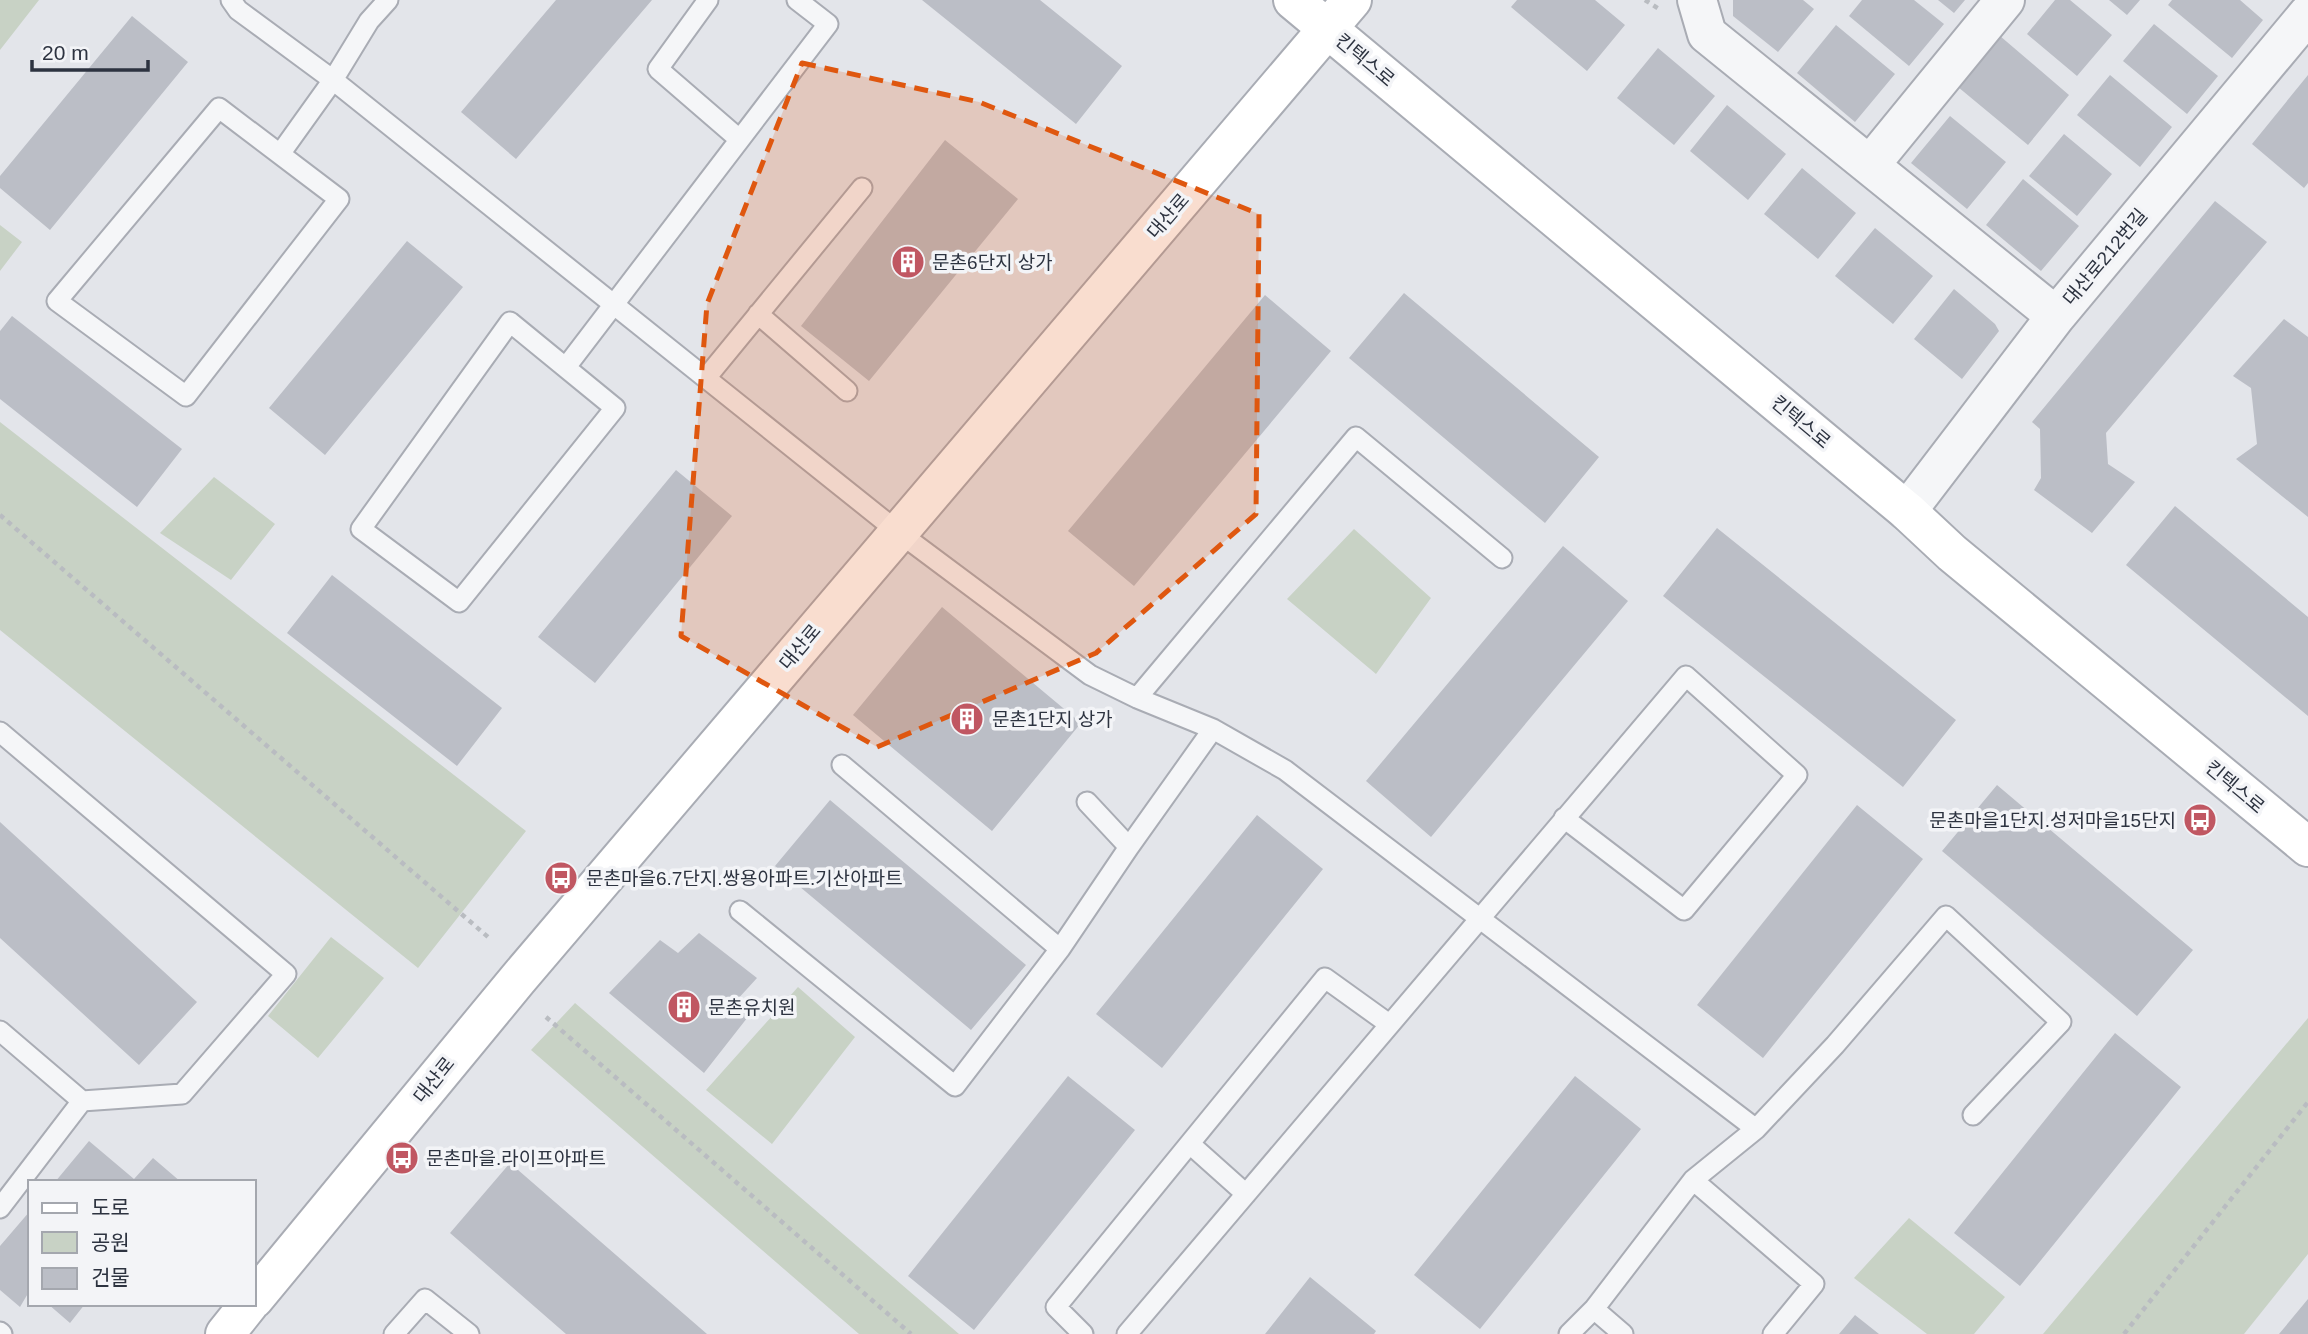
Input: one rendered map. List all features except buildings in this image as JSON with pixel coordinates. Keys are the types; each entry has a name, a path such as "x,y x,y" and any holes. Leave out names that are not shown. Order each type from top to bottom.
{"main road":[{"name":"킨텍스로","path":"1293,0 1907,511 1952,553 2308,847"},
{"name":"대산로","path":"256,1297 518,979 1352,0"},
{"path":"225,1334 247,1306"}],"street":[{"name":"대산로212번길","path":"1697,0 1707,34 2056,316 2308,14"},
{"path":"1870,165 2004,0"},
{"path":"1907,511 2056,316"}],"lane":[{"path":"231,0 238,10 333,80 897,531 1090,675 1137,698 1213,729 1285,770 1756,1129"},
{"path":"280,154 333,80 369,21 388,0"},
{"path":"708,0 658,69 739,139"},
{"path":"566,367 828,24 797,0"},
{"path":"219,108 280,154 338,199 186,396 57,301 219,108"},
{"path":"706,378 862,188"},
{"path":"758,314 847,391"},
{"path":"510,322 566,367 615,408 459,602 361,529 510,322"},
{"path":"1137,698 1356,437 1502,558"},
{"path":"1126,1334 1478,919 1564,818 1686,676 1797,775 1684,910 1564,818"},
{"path":"740,911 955,1086 1060,949 1129,846 1213,729"},
{"path":"0,732 285,974 182,1094 82,1101 0,1031"},
{"path":"842,765 1060,949"},
{"path":"1087,803 1129,846"},
{"path":"1569,1334 1594,1309 1693,1180 1756,1129 1835,1045 1946,916 2061,1022 1973,1115"},
{"path":"1083,1334 1056,1307 1325,978 1389,1024"},
{"path":"0,1208 82,1101"},
{"path":"1190,1144 1246,1194"},
{"path":"1693,1180 1814,1284 1773,1334"},
{"path":"394,1334 425,1299 469,1334"},
{"path":"1594,1309 1623,1334"}],"path":[{"path":"0,515 488,937"},
{"path":"545,1017 911,1334"},
{"path":"2124,1334 2308,1102"}],"highlighted area":[{"path":"802,63 979,102 1259,214 1256,514 1096,653 877,747 681,636 707,304"}],"green space":[{"path":"0,0 39,0 0,50"},
{"path":"0,225 22,242 0,271"},
{"path":"0,422 526,831 418,968 0,630"},
{"path":"214,477 275,524 231,580 160,533"},
{"path":"1354,529 1431,598 1376,674 1287,599"},
{"path":"331,937 384,978 318,1058 268,1016"},
{"path":"798,987 855,1037 772,1144 706,1090"},
{"path":"575,1003 959,1334 859,1334 531,1050"},
{"path":"2308,1018 2308,1254 2244,1334 2043,1334"},
{"path":"1909,1218 2005,1297 1974,1334 1927,1334 1854,1278"}],"place":[{"name":"문촌6단지 상가","path":"908,262"},
{"name":"문촌1단지 상가","path":"967,719"},
{"name":"문촌마을1단지.성저마을15단지","path":"2200,820"},
{"name":"문촌마을6.7단지.쌍용아파트.기산아파트","path":"561,878"},
{"name":"문촌유치원","path":"684,1007"},
{"name":"문촌마을.라이프아파트","path":"402,1158"}]}
